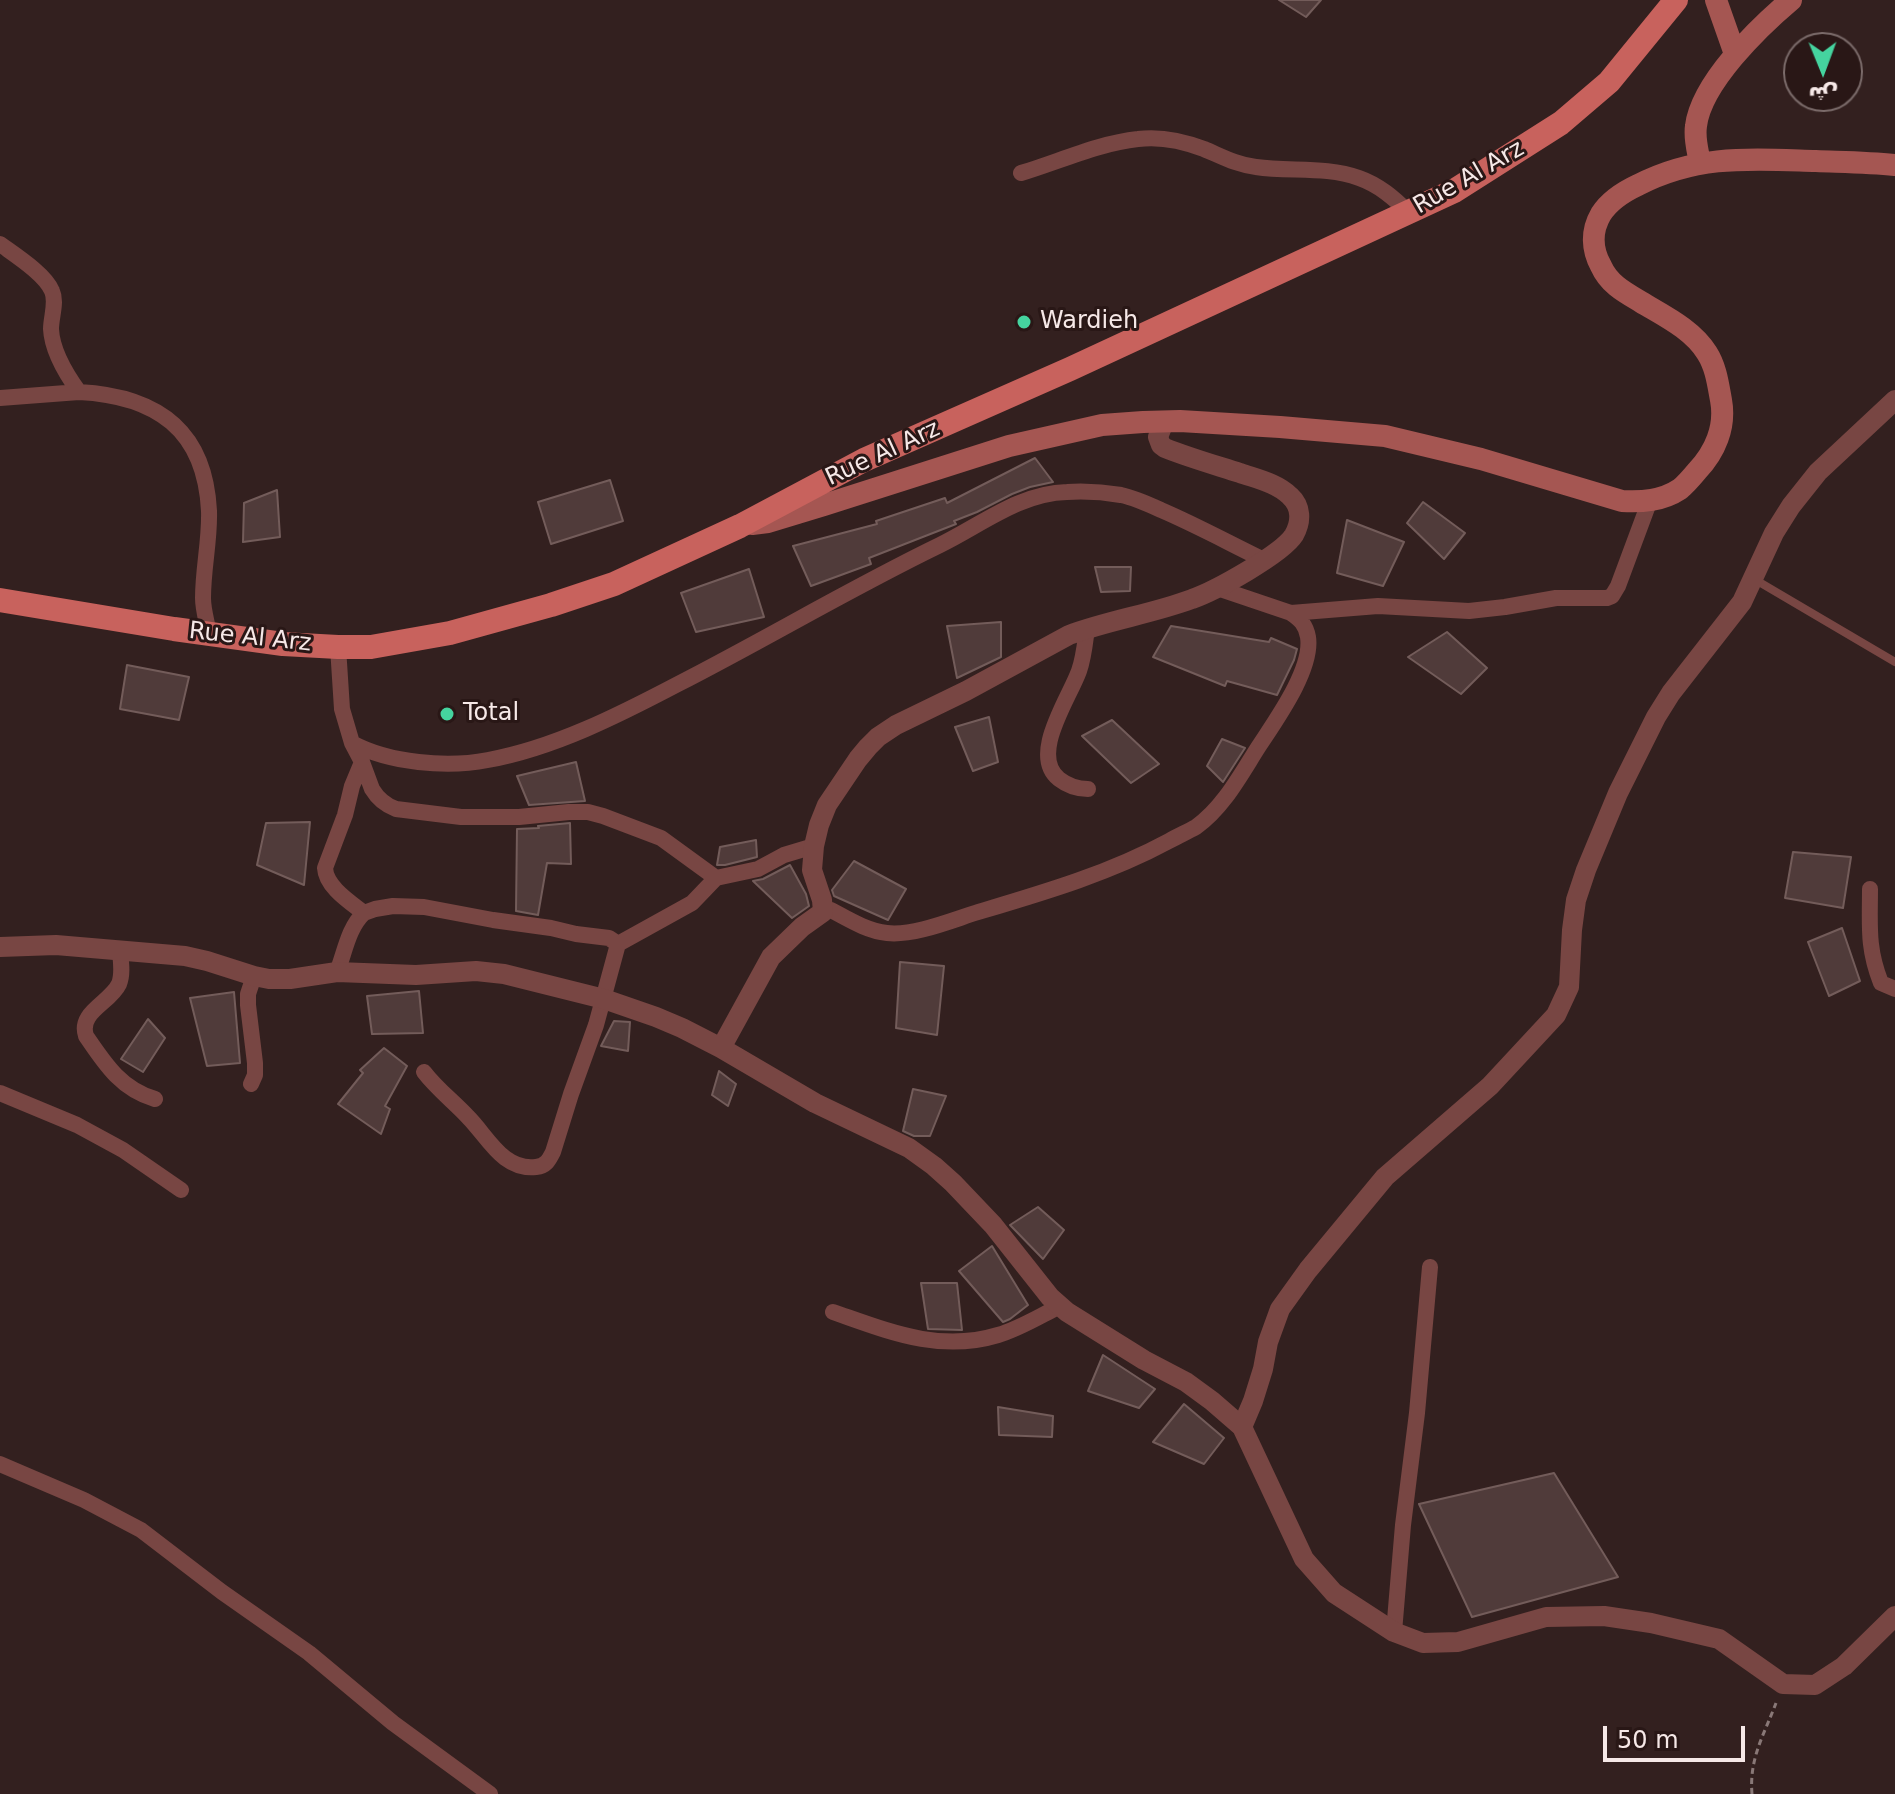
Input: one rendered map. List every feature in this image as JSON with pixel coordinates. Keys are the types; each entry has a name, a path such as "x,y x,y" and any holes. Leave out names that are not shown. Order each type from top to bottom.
{"main road":[{"name":"Rue Al Arz","path":"0,600 283,644 371,647 450,633 614,584 740,526 864,460 1454,191 1561,123 1609,82 1676,0"},
{"path":"1716,0 1735,54"},
{"path":"1700,163 1695,135 1698,115 1707,96 1735,54 1791,0"},
{"path":"740,526 768,522 1009,446 1102,425 1164,422 1385,436 1481,459 1622,501 1644,502 1681,488 1702,465 1715,448 1723,407 1707,352 1682,327 1621,291 1598,263 1594,231 1605,209 1619,194 1669,170 1718,160 1895,165"}],"street":[{"path":"1021,173 1121,142 1140,138 1174,140 1254,167 1326,171 1360,178 1383,189 1409,213"},
{"path":"0,244 37,273 51,289 54,299 51,325 54,346 79,392"},
{"path":"0,398 79,392 114,395 151,408 183,432 199,457 209,512 203,601 209,634"},
{"path":"1242,1427 1253,1401 1280,1309 1308,1270 1385,1177 1490,1086 1556,1015 1569,987 1576,900 1635,757 1671,693 1742,602 1774,533 1791,506 1818,472 1895,400"},
{"path":"823,912 812,870 814,846 827,805 858,759 878,737 1046,646 1087,628 1171,606 1217,588 1264,560 1293,537 1300,513 1298,505 1282,489 1165,448 1158,437 1164,422"},
{"path":"352,743 388,755 442,764 488,760 521,752 618,715 902,563 1039,495 1082,491 1122,495 1180,518 1264,560"},
{"path":"1291,613 1378,606 1469,611 1556,598 1607,598 1618,586 1650,500"},
{"path":"721,1048 771,957 823,912 831,910 852,922 885,933 902,933 1101,874 1196,826 1219,806 1282,712 1303,668 1308,652 1308,635 1301,620 1291,613 1217,588"},
{"path":"1087,628 1080,669 1050,739 1048,751 1049,769 1055,776 1067,785 1088,789"},
{"path":"338,647 342,709 352,743 372,789 387,806 461,817 588,812 661,838 716,878"},
{"path":"362,762 325,872 328,880 364,913"},
{"path":"424,1072 470,1118 503,1158 521,1167 543,1166 553,1152 596,1025 618,944 692,903 716,878 758,869 784,855 814,846"},
{"path":"1870,889 1870,948 1874,965 1881,983 1895,989"},
{"path":"337,972 358,919 364,913 393,906 424,907 551,928 609,938 618,944"},
{"path":"0,947 56,945 185,956 269,979 337,972 416,975 476,971 504,974 604,999 682,1028 815,1103 909,1148 934,1166 993,1225 1060,1306 1144,1360 1186,1382 1242,1427 1304,1559 1334,1593 1394,1632 1423,1643 1458,1642 1546,1617 1604,1616 1719,1639 1783,1684 1815,1685 1844,1666 1895,1616"},
{"path":"120,952 121,979 116,989 86,1019 84,1030 110,1069 125,1084 140,1095 155,1099"},
{"path":"251,1084 255,1063 248,994 254,976"},
{"path":"0,1093 77,1125 123,1150 181,1190"},
{"path":"1394,1632 1430,1267"},
{"path":"833,1312 932,1342 965,1342 998,1335 1060,1306"},
{"path":"0,1464 84,1500 141,1530 309,1653 393,1723 490,1794"}],"lane":[{"path":"1753,579 1895,662"}],"path":[{"path":"1752,1794 1751,1776 1756,1749 1783,1684"}],"building":[{"path":"1279,0 1321,0 1306,17"},
{"path":"1035,458 1053,482 1012,494 954,521 956,524 869,558 871,564 811,586 793,546 877,524 876,521 945,498 947,503"},
{"path":"610,480 623,521 551,544 538,502"},
{"path":"277,490 280,537 243,542 244,503"},
{"path":"1423,502 1465,533 1444,559 1407,523"},
{"path":"1347,520 1404,542 1383,586 1337,573"},
{"path":"1095,567 1131,567 1130,591 1101,592"},
{"path":"749,569 764,617 696,632 681,593"},
{"path":"1001,622 1001,657 957,678 947,626"},
{"path":"1171,626 1269,642 1271,638 1297,649 1277,695 1227,681 1225,686 1153,657"},
{"path":"1447,632 1487,668 1461,694 1408,657"},
{"path":"127,665 189,677 179,720 120,709"},
{"path":"989,717 998,762 973,771 955,727"},
{"path":"1112,720 1159,764 1131,783 1082,736"},
{"path":"1222,739 1245,748 1223,782 1207,766"},
{"path":"576,762 585,801 529,805 517,776"},
{"path":"310,822 304,885 257,865 266,823"},
{"path":"570,823 571,864 547,863 538,915 516,911 517,829"},
{"path":"756,840 757,857 717,865 720,847"},
{"path":"1793,852 1851,857 1843,908 1785,898"},
{"path":"854,861 906,889 888,920 834,896 832,890"},
{"path":"790,865 809,906 792,918 753,881"},
{"path":"1842,928 1860,981 1829,996 1808,942"},
{"path":"900,962 944,966 937,1035 896,1028"},
{"path":"419,991 423,1033 372,1034 367,996"},
{"path":"234,992 240,1063 207,1066 190,998"},
{"path":"148,1019 165,1038 143,1072 121,1059"},
{"path":"614,1021 630,1022 628,1051 601,1046"},
{"path":"384,1048 407,1066 385,1106 390,1109 381,1134 338,1104 363,1073 360,1070"},
{"path":"719,1071 736,1084 728,1106 712,1095"},
{"path":"913,1089 946,1096 930,1136 914,1136 903,1131"},
{"path":"1038,1207 1064,1230 1043,1259 1010,1225"},
{"path":"992,1246 1028,1305 1003,1322 959,1271"},
{"path":"921,1283 957,1283 962,1330 928,1329"},
{"path":"1103,1355 1155,1389 1139,1408 1088,1391"},
{"path":"1184,1404 1224,1438 1204,1464 1153,1442"},
{"path":"998,1407 1053,1416 1052,1437 999,1435"},
{"path":"1554,1473 1618,1577 1472,1617 1419,1504"}],"place":[{"name":"Wardieh","path":"1024,322"},
{"name":"Total","path":"447,714"}]}
